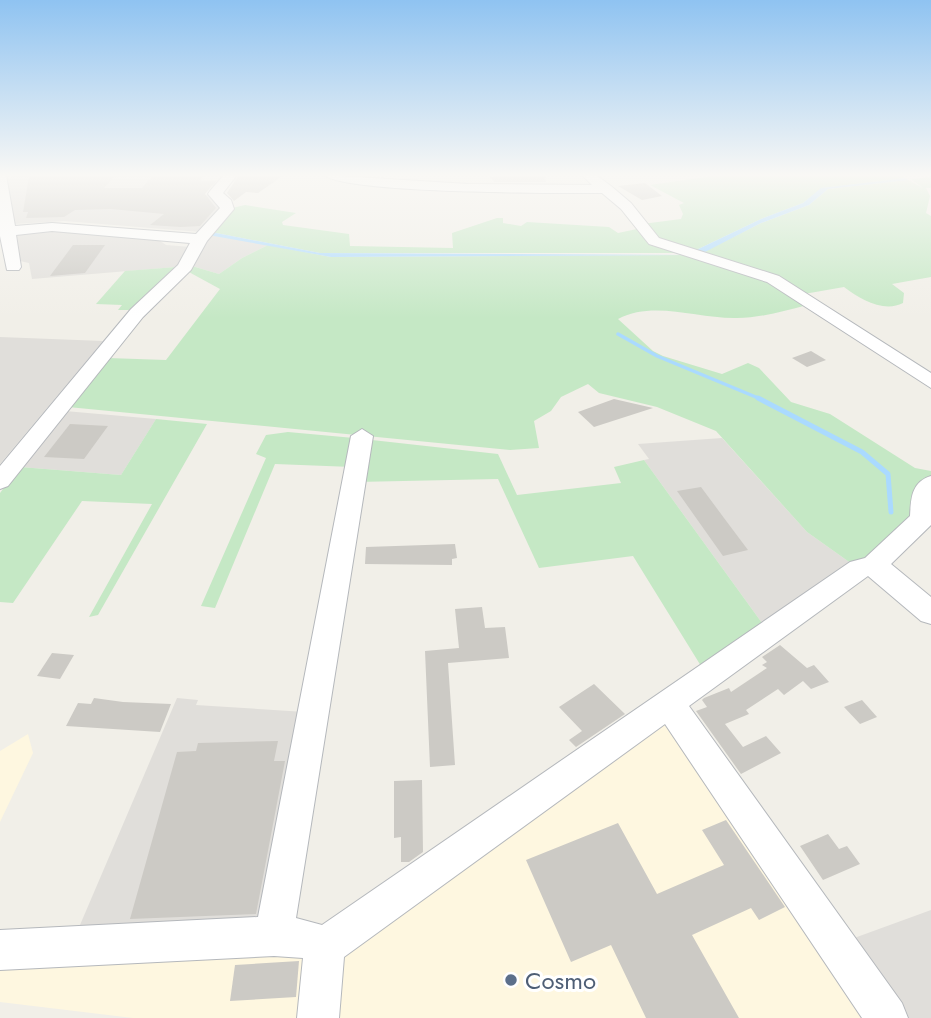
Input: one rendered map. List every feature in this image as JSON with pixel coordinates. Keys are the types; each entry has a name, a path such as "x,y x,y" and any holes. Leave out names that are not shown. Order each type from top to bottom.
{"street":[{"path":"0,481 137,313 185,267 200,239 214,223"},
{"path":"639,223 654,241 773,279 931,382"},
{"path":"13,267 4,231 65,228 200,239"},
{"path":"274,936 323,644 362,436"},
{"path":"318,1018 325,947 859,569 874,565 922,520 924,492 931,484"},
{"path":"874,565 931,613"},
{"path":"669,703 887,1018"},
{"path":"0,950 274,936 305,938 325,947"}],"shaded area":[{"path":"83,223 210,223 201,232"},
{"path":"51,230 157,239 166,245 191,247 176,267 32,279 29,263 20,261 15,234"},
{"path":"208,235 268,245 219,274 192,266"},
{"path":"0,337 103,341 0,464"},
{"path":"65,411 156,419 121,475 20,467"},
{"path":"722,438 807,532 852,564 762,623 644,460 649,459 638,444"},
{"path":"177,698 198,700 196,705 305,712 269,926 77,932"},
{"path":"669,722 880,1018 329,1018 340,955"},
{"path":"28,734 33,753 0,822 0,751"},
{"path":"931,910 931,1018 900,1018 846,941"},
{"path":"296,948 312,959 307,1018 133,1018 0,1002 0,962"}],"green space":[{"path":"219,223 282,223 283,225 349,234 350,246 453,248 452,233 483,223 521,226 526,223 535,223 609,227 618,233 637,229 681,253 320,253 211,232"},
{"path":"754,223 692,252 661,243 642,224"},
{"path":"761,223 931,223 931,277 892,284 904,293 903,303 888,306 872,303 844,287 804,294 699,254"},
{"path":"268,245 331,257 689,255 762,277 807,305 746,318 646,311 618,319 653,351 663,356 722,374 748,363 759,368 791,402 830,414 915,468 931,471 931,477 910,518 891,543 866,560 852,564 807,532 716,431 657,407 599,393 588,384 561,397 551,411 534,421 539,448 510,450 68,407 108,358 166,360 220,289 187,271 192,266 219,274"},
{"path":"176,267 129,310 118,310 122,305 96,304 125,271"},
{"path":"156,419 207,424 98,615 89,617 152,504 82,501 13,603 0,602 0,493 20,467 121,475"},
{"path":"288,432 354,438 352,467 275,464 215,608 201,606 266,458 256,454 266,435"},
{"path":"372,440 498,454 517,495 621,483 614,467 644,460 762,623 701,666 633,556 539,568 498,479 356,482"}],"water":[{"path":"754,223 762,223 705,252 692,252"},
{"path":"211,232 320,253 688,255 331,257 208,235"}],"building":[{"path":"153,223 203,223 200,226 181,227 150,225"},
{"path":"73,245 105,245 85,273 50,276"},
{"path":"811,351 826,360 807,367 792,358"},
{"path":"614,399 653,408 594,427 578,412"},
{"path":"70,424 108,426 84,459 44,457"},
{"path":"701,487 748,550 723,556 677,491"},
{"path":"455,544 457,558 452,559 452,565 365,564 366,547"},
{"path":"482,607 485,628 505,627 509,658 448,663 455,765 430,767 425,651 459,648 455,609"},
{"path":"780,645 807,668 814,665 829,682 811,689 803,681 784,695 778,689 746,710 749,714 725,724 743,747 766,736 781,753 741,774 696,711 707,707 702,700 704,698 729,688 731,692 767,668 762,665 767,662 762,657"},
{"path":"52,653 74,655 60,679 37,676"},
{"path":"594,684 625,714 576,747 569,740 582,731 559,707"},
{"path":"94,698 171,704 160,732 66,726 78,703 91,704"},
{"path":"862,700 877,717 860,724 844,707"},
{"path":"278,741 274,761 285,761 256,914 130,919 177,752 196,751 198,743"},
{"path":"422,780 423,852 409,862 401,862 401,837 394,838 394,781"},
{"path":"726,820 785,907 759,920 751,908 692,935 739,1018 646,1018 611,945 571,962 526,860 618,823 657,894 724,865 702,830"},
{"path":"828,834 839,849 847,846 860,864 823,880 800,846"},
{"path":"299,961 296,997 230,1001 235,965"}],"waterway":[{"path":"618,334 657,356 763,400"},
{"path":"758,398 862,452 888,474 891,512"}],"place":[{"name":"Cosmo","path":"511,980"}]}
